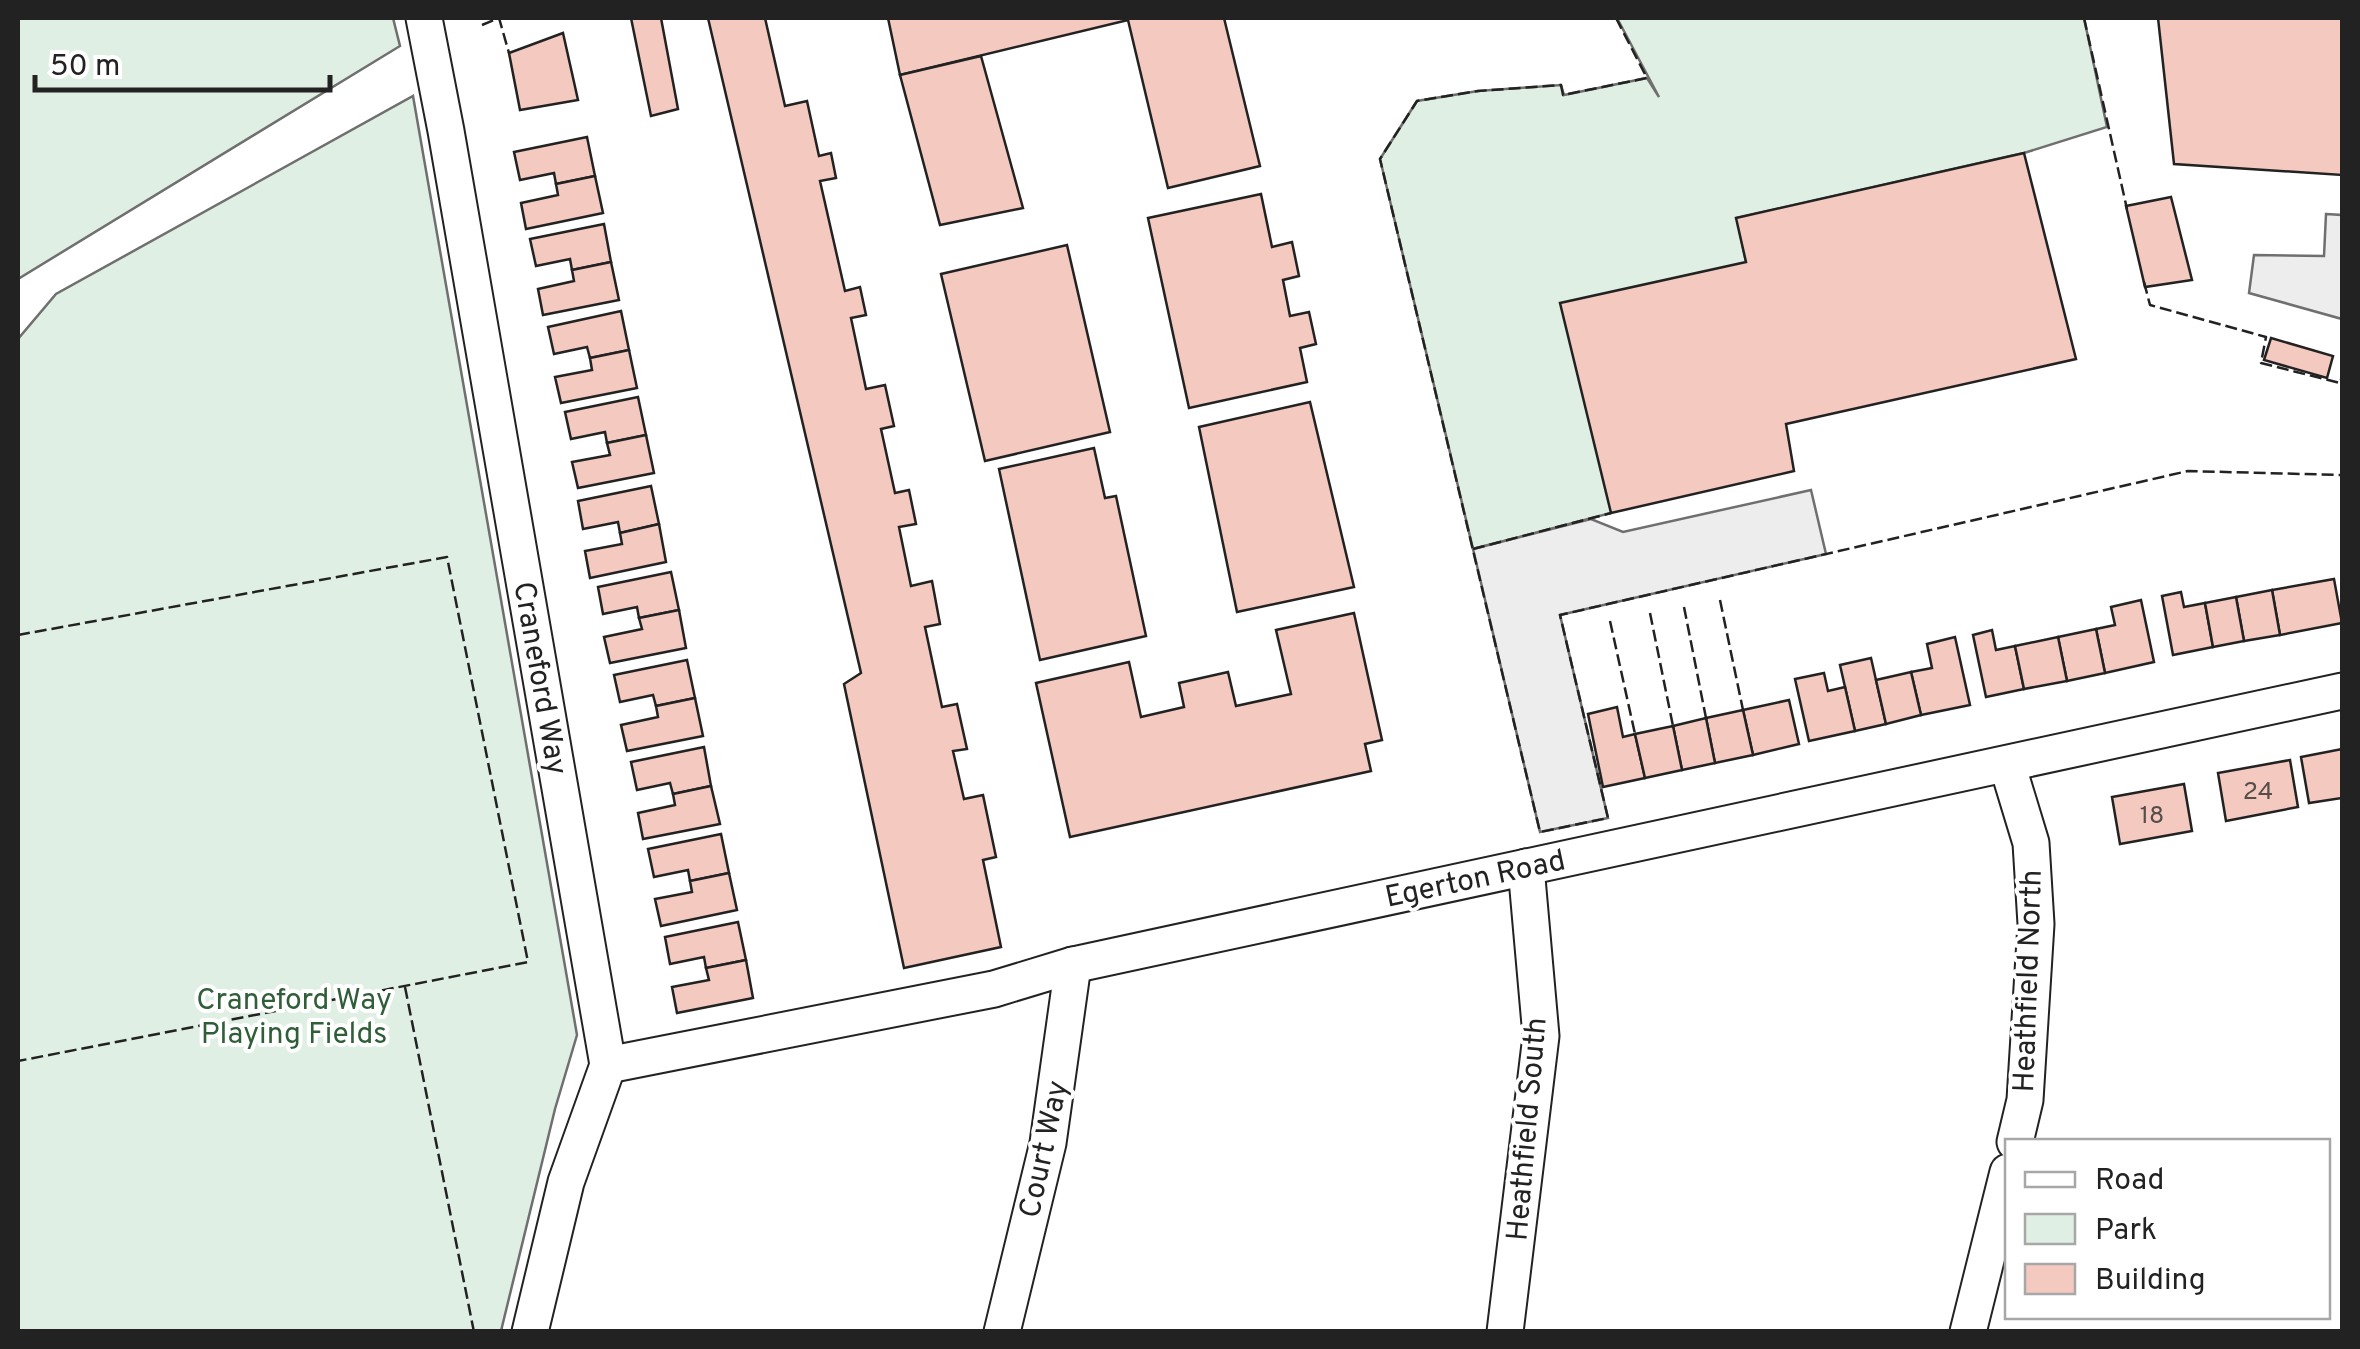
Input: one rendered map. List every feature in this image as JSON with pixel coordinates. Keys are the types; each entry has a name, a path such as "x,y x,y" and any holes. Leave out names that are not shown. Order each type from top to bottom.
{"street":[{"name":"Craneford Way","path":"424,18 608,1065 566,1182 530,1332"},
{"name":"Egerton Road","path":"608,1065 994,989 1073,965 2342,691"},
{"name":"Heathfield North","path":"2007,764 2030,842 2036,924 2025,1100 2016,1139"},
{"name":"Heathfield South","path":"1505,1332 1541,1036 1526,867"},
{"name":"Court Way","path":"1002,1332 1048,1143 1073,965"},
{"path":"1968,1332 2005,1184"}],"green space":[{"path":"18,18 393,18 400,46 18,279"},
{"path":"1617,18 2084,18 2107,127 2024,153 1737,218 1746,262 1611,513 1473,549 1380,159 1417,101 1478,91 1561,85 1564,95 1647,78 1659,97"},
{"name":"Craneford Way Playing Fields","path":"413,96 577,1035 501,1331 18,1331 18,339 56,294"}],"shaded area":[{"path":"2326,214 2342,215 2342,319 2249,293 2254,255 2324,256"},
{"path":"1811,490 1826,554 1560,615 1608,818 1540,832 1473,549 1591,519 1623,532"}],"building":[{"path":"631,18 661,18 678,109 651,116"},
{"path":"708,18 765,18 785,106 807,101 819,156 831,153 836,178 820,181 845,291 860,287 866,315 851,318 866,389 885,385 894,426 881,429 895,493 909,490 916,524 899,527 911,586 932,581 940,624 925,627 942,707 957,704 967,749 953,751 964,799 983,795 996,857 983,860 1001,947 904,968 844,684 861,673"},
{"path":"888,18 1224,18 1260,166 1168,188 1128,20 900,75"},
{"path":"2158,18 2342,18 2342,175 2174,164"},
{"path":"563,33 578,100 520,110 509,53"},
{"path":"981,56 1023,208 940,225 900,75"},
{"path":"587,137 595,176 556,184 554,173 520,180 514,152"},
{"path":"2024,153 2076,359 1786,424 1794,471 1611,513 1560,303 1746,262 1736,218"},
{"path":"595,176 603,213 526,229 521,203 558,195 556,184"},
{"path":"1261,194 1272,247 1292,242 1299,276 1283,280 1290,316 1309,312 1316,344 1300,348 1307,382 1189,408 1148,218"},
{"path":"2171,197 2192,280 2145,287 2126,206"},
{"path":"604,224 611,262 572,270 570,259 536,266 530,239"},
{"path":"1067,245 1110,432 985,461 941,274"},
{"path":"611,262 619,300 543,315 538,289 574,281 572,270"},
{"path":"621,311 629,350 590,358 587,347 554,354 548,327"},
{"path":"2271,338 2333,356 2327,378 2264,360"},
{"path":"629,350 637,388 561,403 555,377 592,370 590,358"},
{"path":"638,397 646,435 607,443 605,432 571,439 565,412"},
{"path":"1310,402 1354,587 1237,612 1199,427"},
{"path":"646,435 654,473 578,488 572,462 610,455 607,443"},
{"path":"1094,448 1105,498 1116,496 1146,636 1040,660 999,469"},
{"path":"651,486 659,524 620,533 618,522 583,529 578,501"},
{"path":"659,524 666,562 590,578 585,551 622,544 620,533"},
{"path":"671,572 679,610 639,618 637,607 603,614 598,587"},
{"path":"2334,579 2342,623 2280,635 2272,590"},
{"path":"2272,590 2280,635 2244,641 2236,597"},
{"path":"2181,592 2184,607 2205,603 2213,647 2173,655 2162,596"},
{"path":"2236,597 2244,641 2213,647 2205,603"},
{"path":"2141,600 2154,662 2105,673 2096,629 2115,625 2111,607"},
{"path":"679,610 686,648 610,663 604,637 642,629 639,618"},
{"path":"1354,613 1382,740 1365,744 1371,771 1070,837 1036,683 1129,662 1141,717 1184,707 1179,683 1228,672 1236,706 1291,694 1276,630"},
{"path":"2096,629 2105,673 2067,681 2058,637"},
{"path":"1992,630 1996,650 2015,646 2024,689 1986,697 1973,635"},
{"path":"1955,637 1970,705 1921,715 1911,672 1932,668 1927,644"},
{"path":"2058,637 2067,681 2024,689 2015,646"},
{"path":"1871,658 1886,724 1855,731 1840,665"},
{"path":"687,660 695,698 656,706 653,695 620,702 614,675"},
{"path":"1911,672 1921,715 1886,724 1876,680"},
{"path":"1824,673 1828,691 1845,687 1855,731 1809,741 1795,679"},
{"path":"695,698 703,736 627,751 621,725 658,717 656,706"},
{"path":"1789,700 1799,744 1753,755 1743,710"},
{"path":"1617,707 1623,737 1635,734 1645,778 1603,787 1588,714"},
{"path":"1743,710 1753,755 1715,763 1706,718"},
{"path":"1706,718 1715,763 1682,770 1673,726"},
{"path":"1673,726 1682,770 1645,778 1635,734"},
{"path":"704,747 711,786 673,794 670,783 637,790 631,762"},
{"path":"2342,749 2342,798 2309,803 2301,757"},
{"path":"2290,760 2298,807 2226,821 2218,773"},
{"path":"2184,784 2192,831 2120,844 2112,797"},
{"path":"711,786 720,824 643,839 638,813 675,805 673,794"},
{"path":"721,834 729,873 690,881 688,870 654,877 648,849"},
{"path":"729,873 737,910 661,926 655,899 692,892 690,881"},
{"path":"738,922 746,960 706,968 704,957 670,964 665,937"},
{"path":"746,960 753,998 677,1013 672,987 709,980 706,968"}],"fence":[{"path":"482,25 499,18 509,53"},
{"path":"1616,18 1647,78 1563,95 1561,85 1478,91 1417,101 1380,159 1540,832 1608,818 1560,615 2188,471 2342,475"},
{"path":"2084,18 2127,209"},
{"path":"2144,282 2150,305 2266,337 2261,363 2340,383 2342,376"},
{"path":"1473,549 1611,513"},
{"path":"18,635 447,557 528,962 18,1061"},
{"path":"1720,600 1743,710"},
{"path":"1684,607 1706,718"},
{"path":"1650,613 1673,726"},
{"path":"1610,621 1635,734"},
{"path":"405,987 474,1332"}]}
